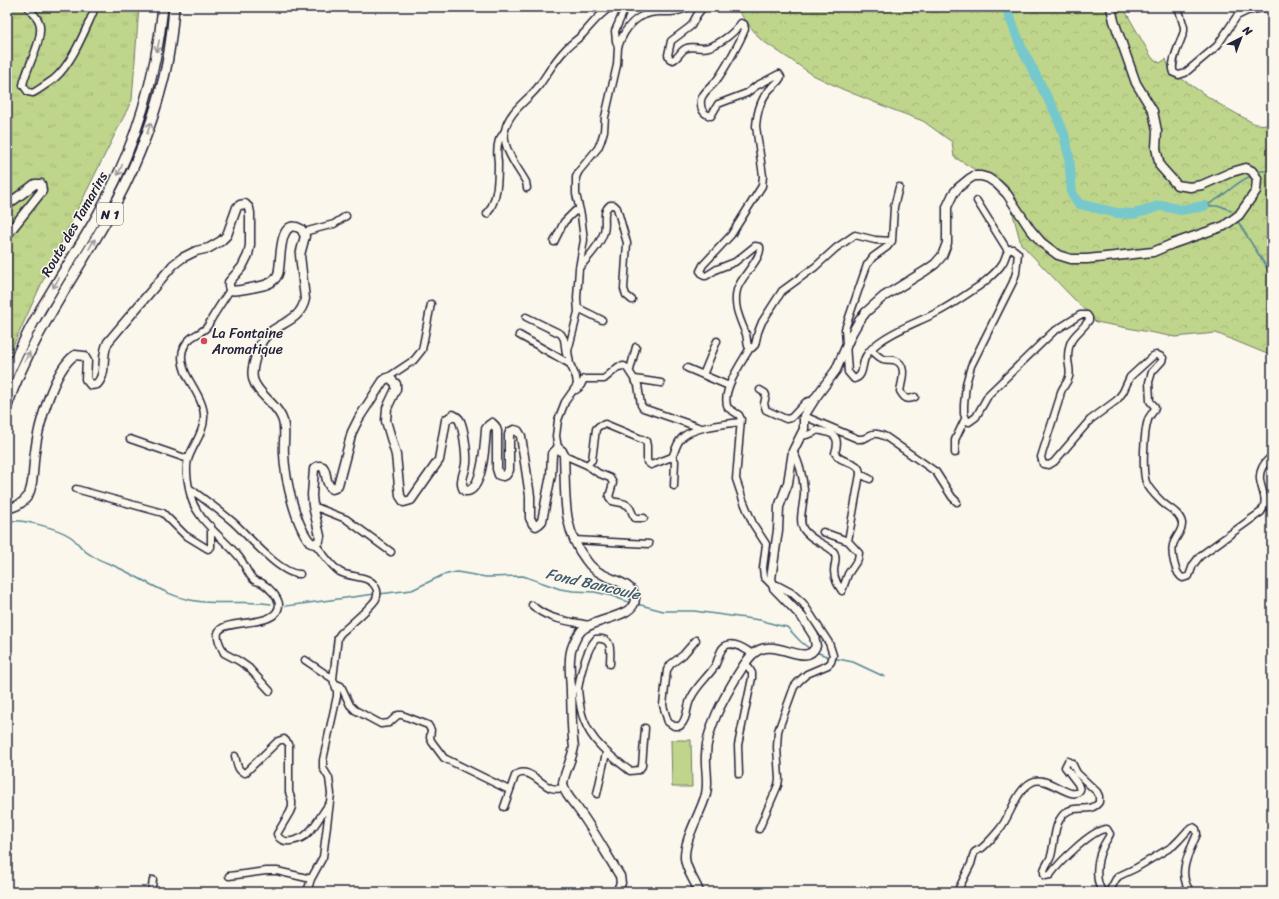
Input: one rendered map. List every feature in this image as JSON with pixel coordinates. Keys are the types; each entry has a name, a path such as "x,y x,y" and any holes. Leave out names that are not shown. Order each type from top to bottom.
{"highway":[{"name":"Route des Tamarins","path":"7,378 15,358 51,291 104,203 130,147 137,129 151,78 161,33 163,7"},
{"name":"Route des Tamarins","path":"7,406 24,362 48,317 107,219 130,173 147,132 163,84 172,36 174,7"}],"main road":[{"path":"699,892 688,870 685,857 691,831 705,796 708,784 706,755 708,741 719,708 746,663 753,654 760,649 778,648 807,655 813,650 814,636 802,617 771,584 778,530 778,513 789,478 793,451 804,429 804,416 812,402 836,370 852,333 859,321 874,304 935,264 942,256 947,243 946,214 949,202 958,188 974,176 981,176 997,184 1007,194 1030,229 1042,242 1058,255 1071,259 1087,259 1153,252 1224,226 1239,215 1256,191 1257,178 1252,171 1246,168 1240,169 1202,185 1190,187 1177,185 1160,166 1156,148 1157,131 1153,111 1136,82 1114,21 1111,7"},
{"path":"7,205 35,184 41,184 42,191 7,235"},
{"path":"7,508 18,505 26,499 30,491 35,450 52,388 63,367 75,355 84,356 87,360 86,379 91,385 97,384 103,375 104,348 108,342 173,265 182,258 196,251 215,245 227,235 237,208 240,205 245,204 249,208 250,250 246,262 229,282 228,286 230,290 237,290 272,282 280,268 282,239 284,234 288,230 295,227 301,229 305,236 300,255 305,299 303,305 293,319 276,327 262,341 252,373 253,382 260,392 278,410 283,420 284,461 290,494 306,538 310,543 315,544 319,541 320,536 312,495 314,469 320,466 323,467 325,469 327,483 329,486 335,488 338,485 352,432 359,418 383,381 387,378 393,380 396,384 396,389 387,408 386,421 396,455 400,496 404,502 411,500 436,465 441,454 446,420 453,415 457,417 461,423 463,431 466,463 461,482 462,488 465,491 471,489 478,480 482,463 486,429 489,425 492,424 495,426 497,431 497,469 500,475 503,476 506,475 509,470 508,435 514,430 518,431 521,436 528,478 530,518 532,524 536,526 542,521 551,475 552,454 558,448 564,455 566,517 574,540 591,566 608,578 626,585 633,591 634,603 633,606 626,612 589,625 581,631 575,640 570,659 575,689 574,747 573,756 563,782 567,794 588,823 620,876 621,883 617,892"}],"street":[{"path":"28,7 40,23 38,43 25,75 23,85 28,92 33,93 54,79 64,68 71,58 92,13"},
{"path":"487,214 495,198 499,141 509,120 538,87 566,49 579,39 604,11 612,7"},
{"path":"569,362 569,343 577,317 579,268 584,240 576,194 576,178 579,171 598,148 604,131 605,117 616,70 618,47 615,31 622,15 623,10 621,7"},
{"path":"618,47 626,28 638,18 651,13 670,13 681,11 688,7"},
{"path":"703,7 691,26 671,41 668,55 670,59 673,60 678,58 682,50 692,46 702,48 712,46 732,34 742,23 744,24 744,29 721,74 705,92 700,108 702,111 711,116 718,104 747,93 756,86 776,75 780,74 781,77 778,82 765,94 757,118 756,126 763,176 762,186 731,235 703,265 700,271 704,276 706,276 717,269 735,262 755,246 760,247 759,253 739,284 736,301 737,314 746,336 747,344 750,348"},
{"path":"1178,7 1184,31 1172,68 1174,73 1179,75 1185,73 1214,49 1237,16 1247,11 1268,7"},
{"path":"505,130 506,147 528,188"},
{"path":"899,187 894,205 892,241 887,247 873,257 867,265 845,329 848,372 854,379 861,374 863,360 884,338 896,331 935,314 983,283 993,275 1003,263 1010,249 1013,249 1018,253 1015,277 971,366 966,384 964,405 965,419 955,440 954,453"},
{"path":"977,201 1008,251"},
{"path":"579,268 598,244 605,230 604,216 606,209 610,205 614,205 617,208 628,243 624,289 626,295 632,300"},
{"path":"554,242 564,222 575,211 580,212"},
{"path":"304,232 334,224 346,216"},
{"path":"760,829 778,784 778,731 794,687 799,680 807,674 828,665 831,662 833,655 829,643 803,603 784,588 771,584 766,580 763,573 766,544 753,524 736,479 740,422 739,415 730,410 726,405 729,386 750,348 754,347 762,322 782,291 815,267 829,253 849,237 855,235 875,240 892,241"},
{"path":"230,290 206,328 190,339 181,355 185,371 200,402 204,417 202,429 188,459 187,467 189,488 190,494 200,515 239,556 254,580 263,584 277,599 279,605 277,610 274,615 268,619 226,626 218,631 217,634 224,653 249,668 270,691"},
{"path":"387,378 414,360 422,350 431,304"},
{"path":"578,308 602,320"},
{"path":"965,419 969,422 974,420 989,394 1053,332 1080,315 1087,315 1090,318 1089,320 1075,334 1069,345 1068,352 1070,376 1061,390 1041,457 1043,464 1049,465 1054,462 1090,420 1117,400 1130,377 1156,354 1163,358 1152,372 1149,382 1150,401 1155,407 1154,412 1148,420 1145,430 1145,480 1151,490 1179,515 1182,520 1181,530 1174,541 1172,552 1176,573 1183,578 1189,576 1193,565 1200,556 1264,509 1266,500 1260,480 1260,474 1262,468 1272,456"},
{"path":"526,317 561,334 564,339 564,350 577,380 577,386 572,394"},
{"path":"519,335 569,362"},
{"path":"703,375 718,341"},
{"path":"630,370 636,347"},
{"path":"871,350 881,359 896,361 901,364 903,371 900,391 905,398 910,400 915,397"},
{"path":"558,448 556,436 558,420 565,402 580,387 582,381 586,378 604,379 615,369 621,366 630,370 635,379 640,389 640,400 643,408 701,428"},
{"path":"687,368 729,386"},
{"path":"635,379 661,383"},
{"path":"760,390 766,395 764,404 766,410 786,419 791,418 806,402 812,402"},
{"path":"804,416 858,439 865,440 873,434 886,437 936,472 952,497 957,502"},
{"path":"587,465 592,460 596,429 598,426 606,424 646,441 647,462 649,465 672,457 680,439 684,435 701,428 740,422"},
{"path":"800,437 813,433 817,430 833,435 838,444 835,453 836,455 840,459 856,465 859,468 860,474 848,541"},
{"path":"130,439 188,459"},
{"path":"793,451 799,463 804,486 801,524 811,538 834,552 836,559 834,573 835,580 842,591 848,574 858,559 859,553 848,541 823,532"},
{"path":"564,455 587,465 598,473 610,478 613,483 609,497 612,501 627,504 635,518 644,518"},
{"path":"672,457 675,462 674,486"},
{"path":"860,474 870,479"},
{"path":"189,488 232,521 278,565 290,572 300,574"},
{"path":"76,489 163,513 185,535 206,549 211,547 211,526"},
{"path":"313,506 346,519 391,552"},
{"path":"574,540 649,544"},
{"path":"307,892 311,879 323,857 330,802 330,785 323,768 323,764 337,696 337,691 333,681 338,637 376,599 377,590 375,586 367,579 342,573 315,544"},
{"path":"532,605 545,616 589,625"},
{"path":"610,664 609,643 605,640 596,639 582,669 575,689 584,720 594,739 606,753 630,771 639,770 642,766 645,728"},
{"path":"696,640 671,664 667,670 664,705 668,722 674,726 680,726 684,722 690,698 698,685 715,666 722,648 732,644 753,654"},
{"path":"305,660 341,686 350,705 355,710 381,724 389,723 398,715 402,715 428,725 431,730 430,738 444,758 509,790"},
{"path":"739,774 738,745 752,678 752,672 746,663"},
{"path":"235,756 239,768 245,773 278,741 284,739 288,742 289,792 292,807 277,834 281,840 288,841 307,834 330,802"},
{"path":"597,794 606,753"},
{"path":"958,892 971,864 974,853 1000,829 1020,793 1031,782 1039,780 1055,785 1071,794 1078,793 1080,790 1078,784 1065,767 1068,761 1072,763 1077,773 1097,792 1099,802 1092,808 1072,809 1063,814 1056,830 1051,856 1044,868 1044,873 1045,876 1050,875 1055,868 1086,840 1100,830 1107,829 1110,834 1102,850 1098,863 1099,887 1103,892"},
{"path":"504,807 515,776 523,772 526,772 551,788 564,788"},
{"path":"1109,892 1119,876 1136,868 1173,846 1188,829 1193,827 1196,829 1196,834 1183,871 1184,880 1191,892"},
{"path":"229,876 277,871 311,879"},
{"path":"151,892 153,880"}],"green space":[{"path":"7,7 139,7 132,100 50,265 7,359 7,167 9,129 7,128"},
{"path":"735,7 1123,7 1152,58 1160,63 1166,59 1170,71 1219,104 1255,124 1272,125 1272,356 1216,333 1175,337 1096,322 1021,244 1006,188 954,157 952,142 923,121 842,89 813,75 760,39"},
{"path":"671,740 691,740 692,787 672,787"}],"waterway":[{"path":"1006,7 1022,49 1056,114 1064,134 1069,156 1072,194 1079,204 1117,213 1133,214 1158,206 1181,210 1204,206"},
{"path":"1256,173 1261,171 1272,171"},
{"path":"1204,206 1216,200 1251,176"},
{"path":"1205,206 1221,206 1231,211"},
{"path":"1237,220 1272,276"},
{"name":"Fond Bancoule","path":"7,522 29,522 49,527 66,534 74,539 85,551 94,557 176,596 196,601 215,603 252,602 271,604"},
{"name":"Fond Bancoule","path":"379,594 412,590 443,575 457,572 486,577 523,576 560,589 595,592 631,603"},
{"name":"Fond Bancoule","path":"286,606 375,594"},
{"name":"Fond Bancoule","path":"637,604 663,611 694,611 760,620 787,627 811,650"},
{"name":"Fond Bancoule","path":"816,652 829,657"},
{"name":"Fond Bancoule","path":"833,658 853,662 885,677"}],"place":[{"name":"La Fontaine Aromatique","path":"204,341"}]}
